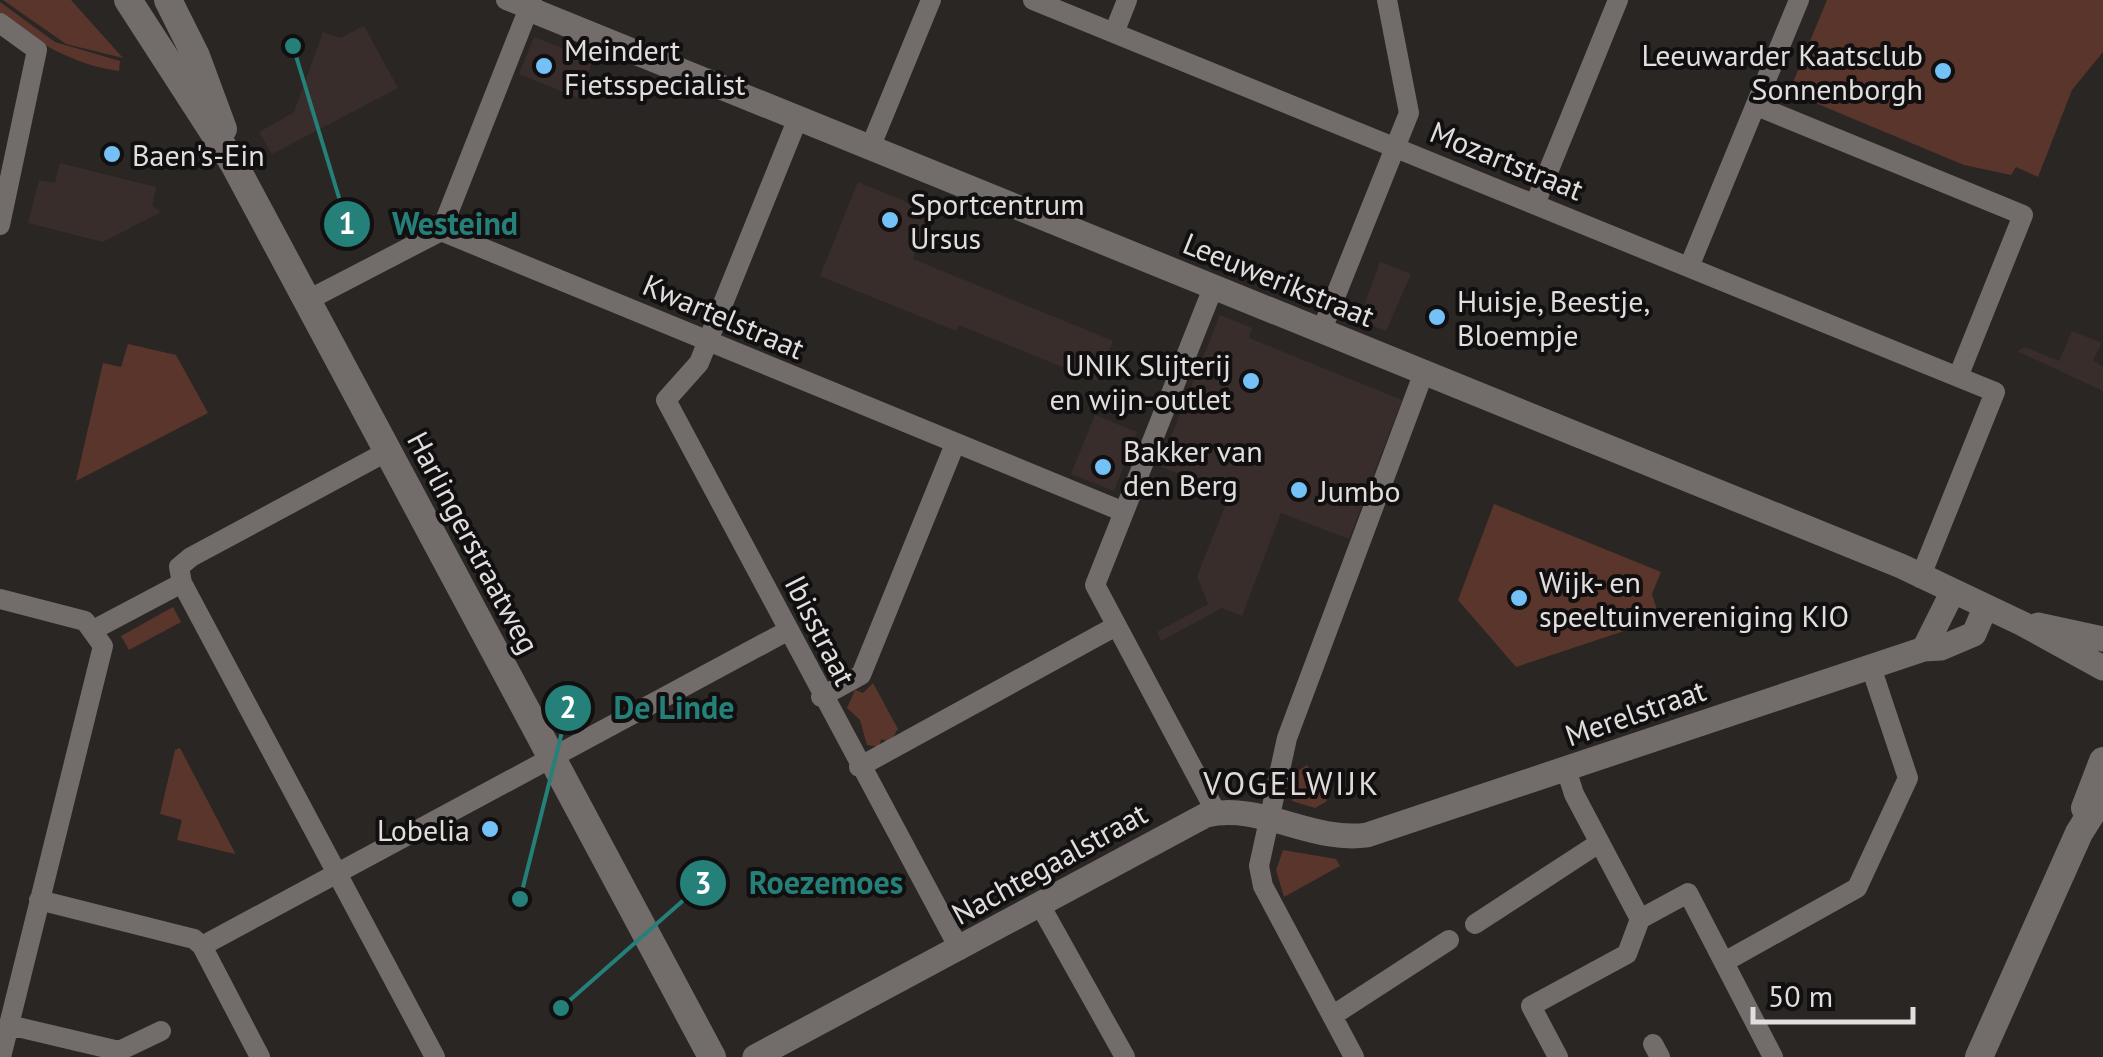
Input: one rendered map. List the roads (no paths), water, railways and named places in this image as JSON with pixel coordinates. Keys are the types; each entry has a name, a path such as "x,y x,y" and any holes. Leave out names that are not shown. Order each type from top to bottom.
{"main road":[{"name":"Harlingerstraatweg","path":"128,0 234,164 712,1057"},
{"name":"Harlingerstraatweg","path":"168,0 196,56 234,164"},
{"path":"2080,834 2103,761"},
{"path":"1978,1057 2080,834 2103,795"}],"street":[{"path":"870,148 931,0"},
{"name":"Mozartstraat","path":"1033,0 1996,392 1920,578"},
{"path":"1114,33 1127,0"},
{"path":"1322,332 1409,113 1387,0"},
{"path":"1535,204 1618,0"},
{"path":"1689,267 1799,0"},
{"path":"308,300 441,231 522,3"},
{"name":"Leeuwerikstraat","path":"522,3 1920,578 2023,624 2103,668"},
{"path":"0,22 37,50 0,225"},
{"path":"1756,106 2022,215 1958,377"},
{"path":"708,342 798,118"},
{"name":"Kwartelstraat","path":"441,231 1124,512"},
{"path":"1213,288 1095,585 1216,812 1267,819"},
{"name":"Ibisstraat","path":"708,342 699,363 666,400 960,950"},
{"path":"1354,1057 1262,886 1258,866 1287,738 1424,372"},
{"path":"822,697 861,675 955,444"},
{"path":"388,451 180,567 182,583 434,1057"},
{"path":"95,629 182,583"},
{"path":"1924,649 1952,593"},
{"path":"0,599 74,617 95,629 103,655 1,1057"},
{"name":"Merelstraat","path":"1267,819 1335,836 1366,835 1871,666 1924,649 1941,648 1974,634 1985,608"},
{"name":"Leeuwerikstraat","path":"2023,624 2103,639"},
{"path":"859,767 1116,626"},
{"path":"202,946 789,630"},
{"path":"1726,961 1856,888 1908,778 1871,666"},
{"path":"1566,770 1599,843 1640,918"},
{"name":"Nachtegaalstraat","path":"755,1057 1216,812"},
{"path":"1474,924 1599,843"},
{"path":"1558,1057 1530,1006 1626,954 1640,918 1688,892 1726,961 1726,973 1773,1057"},
{"path":"39,900 194,939 202,946 260,1057"},
{"path":"1040,905 1125,1057"},
{"path":"1332,1016 1449,940"},
{"path":"9,1025 119,1051 161,1031"}],"place":[{"name":"Westeind","path":"293,46"},
{"name":"Meindert Fietsspecialist","path":"544,66"},
{"name":"Leeuwarder Kaatsclub Sonnenborgh","path":"1943,71"},
{"name":"Baen's-Ein","path":"112,154"},
{"name":"Sportcentrum Ursus","path":"890,220"},
{"name":"Huisje, Beestje, Bloempje","path":"1437,317"},
{"name":"UNIK Slijterij en wijn-outlet","path":"1251,381"},
{"name":"Bakker van den Berg","path":"1103,467"},
{"name":"Jumbo","path":"1299,490"},
{"name":"Wijk- en speeltuinvereniging KIO","path":"1519,598"},
{"name":"Lobelia","path":"490,829"},
{"name":"De Linde","path":"520,899"},
{"name":"Roezemoes","path":"561,1008"}],"district":[{"name":"VOGELWIJK","path":"1292,783"}]}
